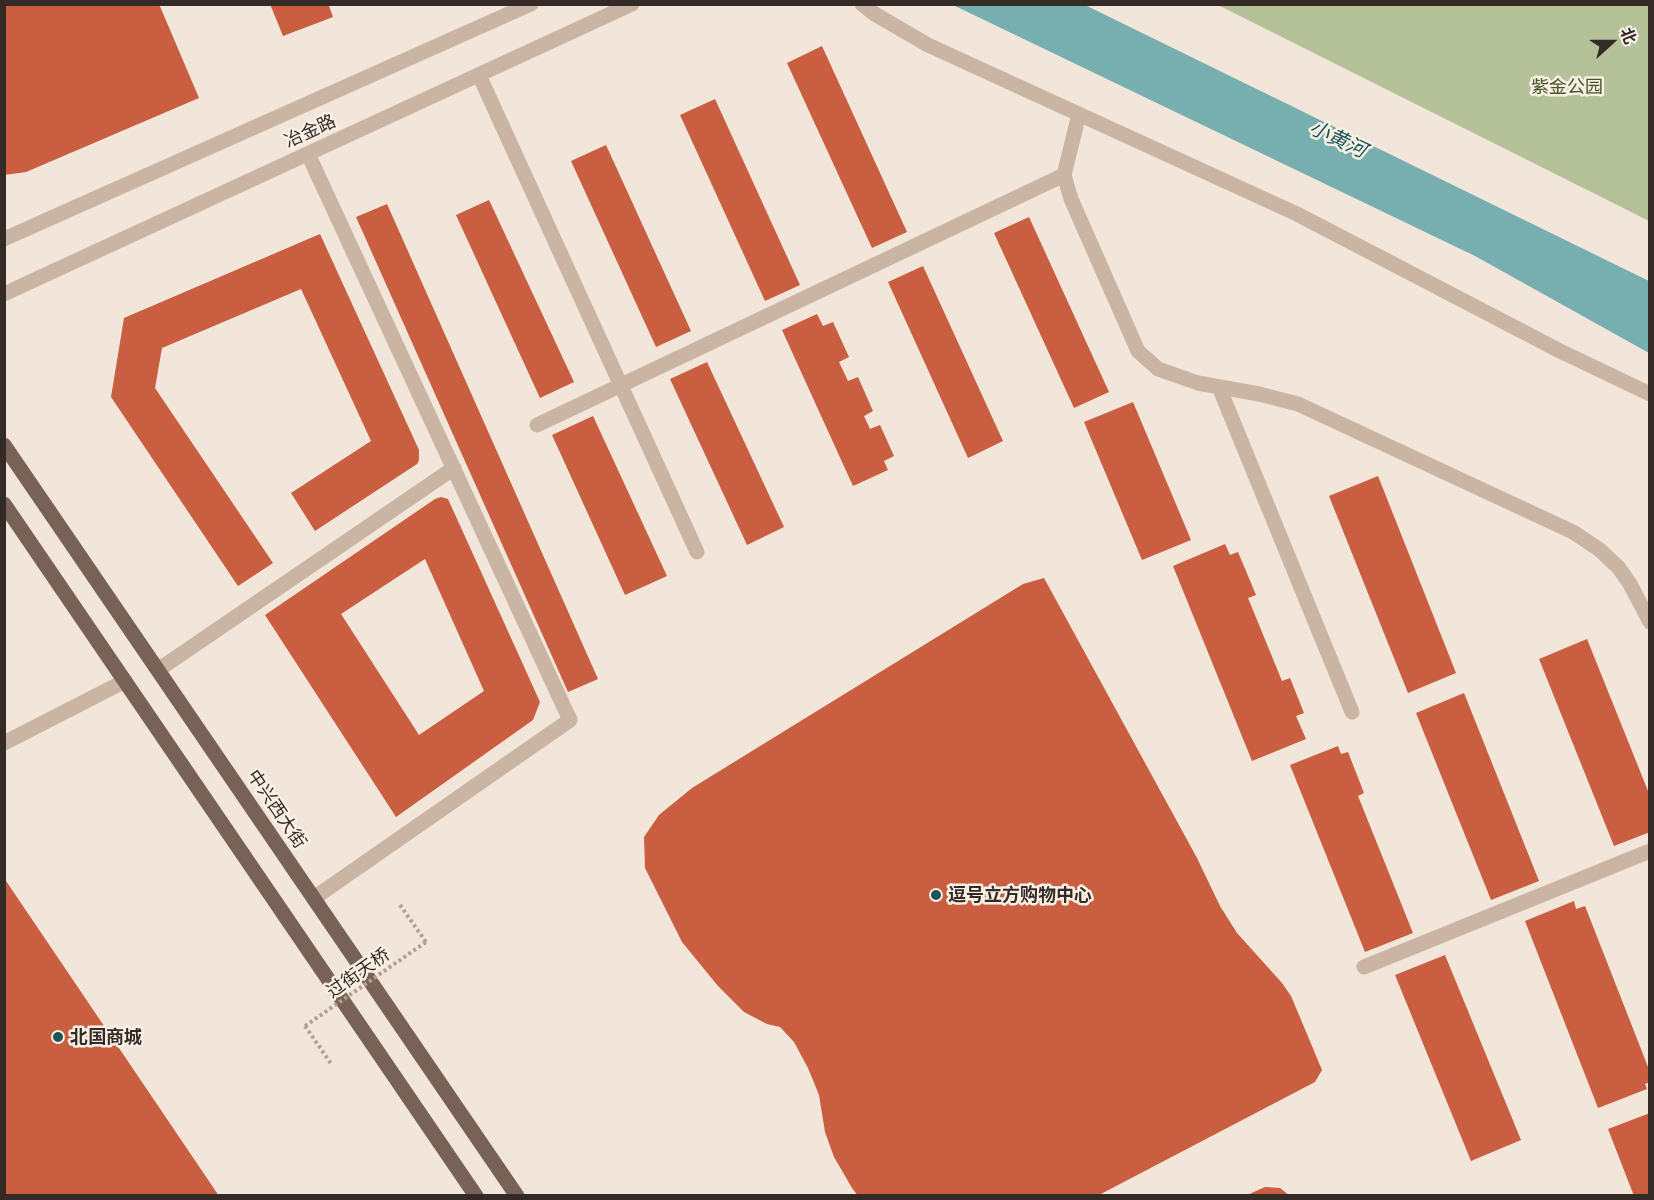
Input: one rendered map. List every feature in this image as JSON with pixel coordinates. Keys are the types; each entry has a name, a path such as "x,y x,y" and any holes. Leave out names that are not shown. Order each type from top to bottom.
{"main road":[{"name":"中兴西大街","path":"4,445 517,1196"},
{"path":"4,504 476,1196"}],"street":[{"name":"冶金路","path":"4,239 531,4"},
{"name":"冶金路","path":"4,294 632,4"},
{"path":"862,4 873,13 928,45 1297,214 1560,351 1650,394"},
{"path":"479,75 697,552"},
{"path":"1079,114 1064,175 1071,199 1138,351 1158,369 1198,383 1298,404 1573,532 1600,550 1619,568 1650,622"},
{"path":"308,154 570,720 314,898"},
{"path":"537,425 1064,175"},
{"path":"1218,387 1352,712"},
{"path":"158,670 454,468"},
{"path":"4,743 125,681"},
{"path":"1364,967 1650,851"}],"path":[{"name":"过街天桥","path":"332,1065 305,1026 426,942 400,905"}],"green space":[{"name":"紫金公园","path":"1218,5 1649,5 1649,221"}],"water":[{"name":"小黄河","path":"953,5 1085,5 1649,281 1649,353 1475,256"}],"building":[{"path":"4,4 159,4 199,98 26,172 4,175"},
{"path":"270,4 333,4 329,6 333,17 283,36"},
{"path":"822,46 907,232 872,248 787,63"},
{"path":"715,99 800,285 765,301 680,115"},
{"path":"606,145 691,331 656,347 571,161"},
{"path":"489,200 574,382 540,398 456,215"},
{"path":"387,204 598,679 568,692 356,217"},
{"path":"1029,217 1109,392 1074,408 994,233"},
{"path":"320,234 419,450 419,460 417,464 315,531 291,493 371,441 301,289 162,348 155,388 273,563 238,586 111,397 124,318"},
{"path":"923,266 1003,441 968,458 888,282"},
{"path":"817,314 823,326 833,322 849,357 839,362 848,381 858,377 873,411 864,416 870,429 880,425 894,456 884,461 888,470 853,486 782,330"},
{"path":"707,362 784,527 747,545 670,379"},
{"path":"1133,402 1191,540 1142,560 1084,422"},
{"path":"593,416 667,576 625,595 552,435"},
{"path":"1378,476 1456,673 1408,693 1329,496"},
{"path":"441,497 448,499 540,702 533,720 396,817 265,615","holes":["425,559 484,691 419,735 341,614"]},
{"path":"1225,544 1230,555 1238,552 1256,595 1248,598 1282,681 1290,678 1304,713 1296,716 1306,739 1252,761 1173,566"},
{"name":"逗号立方购物中心","path":"1044,578 1197,858 1220,906 1237,933 1291,996 1322,1070 1315,1082 1097,1196 858,1196 834,1157 825,1132 819,1095 794,1042 780,1027 767,1024 744,1012 718,986 682,942 645,868 644,837 659,815 692,788 1023,584"},
{"path":"1587,639 1650,796 1650,832 1614,846 1539,659"},
{"path":"1464,693 1539,881 1491,900 1416,713"},
{"path":"1338,746 1341,754 1348,752 1364,793 1358,796 1413,933 1365,952 1290,765"},
{"name":"北国商城","path":"4,878 219,1196 4,1196"},
{"path":"1574,901 1576,909 1585,906 1650,1072 1650,1082 1645,1084 1647,1089 1598,1108 1525,921"},
{"path":"1445,955 1521,1140 1471,1161 1395,975"},
{"path":"1650,1113 1650,1196 1634,1196 1608,1129"},
{"path":"1265,1187 1280,1188 1290,1196 1245,1196"}],"place":[{"name":"逗号立方购物中心","path":"936,895"},
{"name":"北国商城","path":"58,1037"}]}
